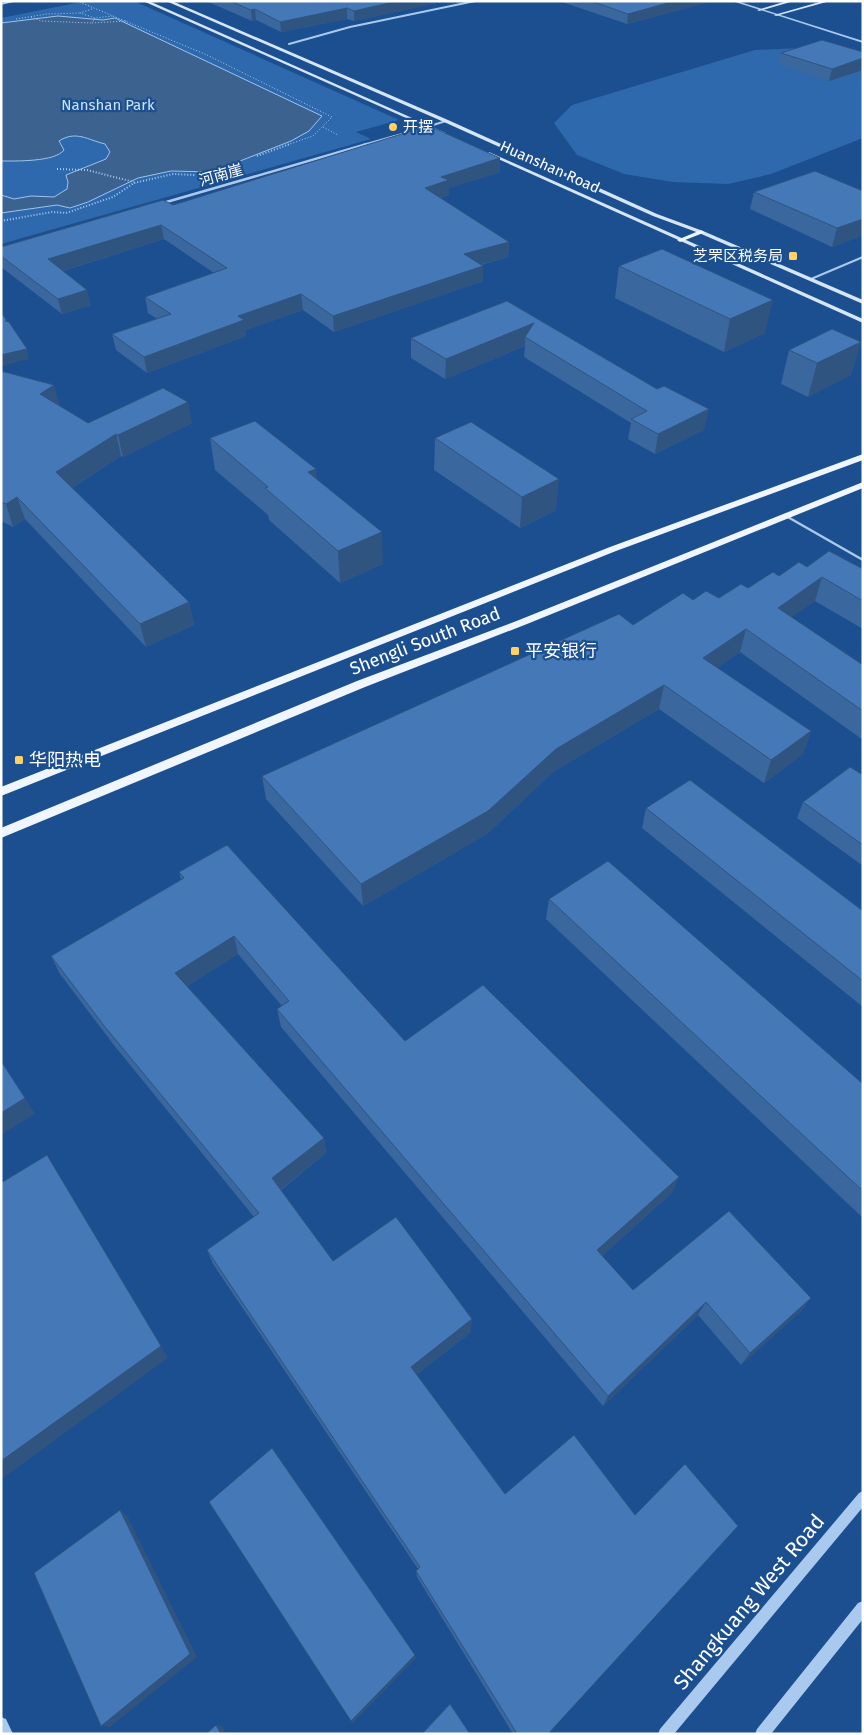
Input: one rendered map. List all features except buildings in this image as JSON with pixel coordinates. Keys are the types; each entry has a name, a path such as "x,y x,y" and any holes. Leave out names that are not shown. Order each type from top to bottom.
{"main road":[{"path":"145,1 447,134"},
{"name":"Huanshan Road","path":"168,1 446,121 655,215 701,232 863,301"},
{"path":"759,10 792,1"},
{"path":"776,15 828,1"},
{"name":"Huanshan Road","path":"482,150 863,321"},
{"path":"680,240 701,232"},
{"name":"Shengli South Road","path":"1,792 613,549 863,457"},
{"name":"Shengli South Road","path":"1,833 352,688 863,485"}],"street":[{"path":"1,4 13,1"},
{"path":"290,44 350,27 475,1"},
{"path":"733,1 863,42"},
{"name":"河南崖","path":"158,205 446,121"},
{"name":"Shangkuang West Road","path":"665,1734 863,1497"},
{"path":"762,1734 863,1608"},
{"path":"1,1724 6,1734"}],"lane":[{"path":"811,279 863,257"},
{"path":"786,516 863,560"}],"path":[{"path":"77,1 92,9 129,21 332,117 313,136 254,158"},
{"path":"9,20 80,13 92,9"},
{"path":"80,13 95,18 113,16"},
{"path":"30,17 41,21 92,23 129,21"},
{"path":"92,23 95,18"},
{"path":"57,169 88,170 134,183"},
{"path":"1,221 52,212 66,213 113,197 134,183 173,174 195,175"}],"green space":[{"name":"Nanshan Park","path":"86,1 134,1 399,120 356,132 371,139 1,244 1,18"},
{"path":"802,48 863,56 863,138 771,174 728,184 673,182 624,174 577,155 554,123 572,105 755,50"}],"shaded area":[{"name":"Nanshan Park","path":"58,16 103,20 115,18 322,116 309,131 291,141 212,172 171,171 138,178 88,202 70,208 57,205 1,213 1,195 14,199 31,196 54,197 67,189 66,175 106,159 110,152 105,144 82,137 71,136 59,141 64,150 52,157 35,160 1,161 1,23"}],"place":[{"name":"开摆","path":"393,127"},
{"name":"芝罘区税务局","path":"793,256"},
{"name":"平安银行","path":"515,651"},
{"name":"华阳热电","path":"19,760"}]}
